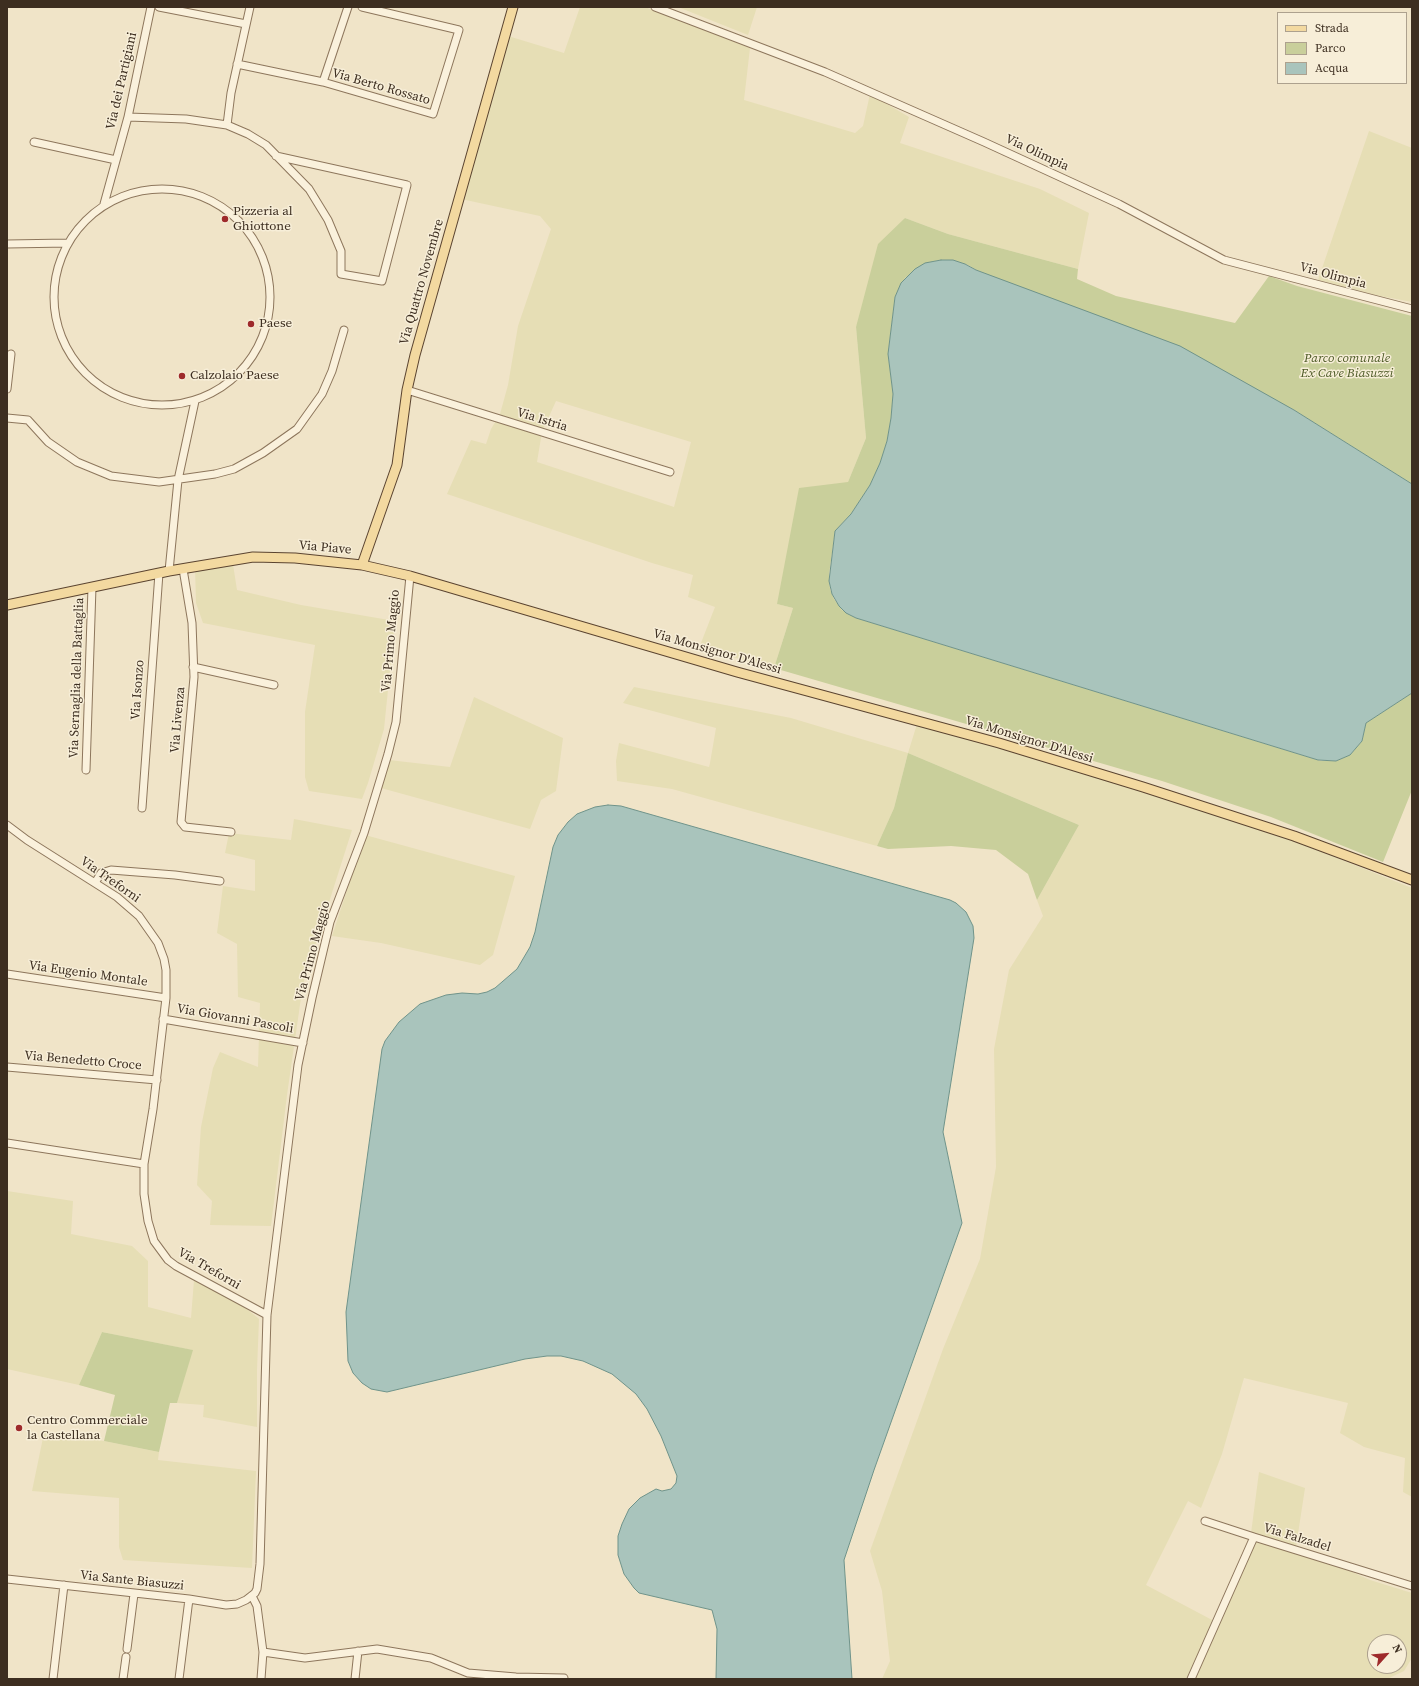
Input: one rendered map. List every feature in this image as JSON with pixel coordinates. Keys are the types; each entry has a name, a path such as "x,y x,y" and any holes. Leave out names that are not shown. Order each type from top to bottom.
{"main road":[{"name":"Via Quattro Novembre","path":"362,565 397,465 407,390 415,355 513,7"},
{"name":"Via Piave","path":"7,605 169,571 253,557 295,558 362,565 410,576 634,642"},
{"name":"Via Monsignor D'Alessi","path":"634,642 737,672 999,743 1143,787 1294,836 1412,880"}],"street":[{"name":"Via dei Partigiani","path":"104,204 128,117 151,7"},
{"path":"159,7 246,24"},
{"path":"227,125 237,64 250,7"},
{"name":"Via Berto Rossato","path":"323,82 348,7"},
{"name":"Via Berto Rossato","path":"237,64 323,82 433,114 459,30 362,7"},
{"name":"Via Olimpia","path":"656,7 825,72 984,142 1119,204 1224,260 1412,309"},
{"path":"128,117 186,119 227,125 260,141 309,190 328,220 341,251 341,274 382,281 407,185 276,156"},
{"path":"34,142 116,160"},
{"path":"153,188 179,189 198,194 216,202 232,213 256,242 262,254 270,279 271,298 269,318 264,337 255,354 243,370 229,383 213,393 194,401 172,405 148,404 125,399 104,388 86,373 71,355 60,334 55,311 54,287 59,264 68,242 82,224 104,204 140,190 153,188"},
{"path":"7,244 68,242"},
{"path":"7,418 28,420 48,442 77,462 111,476 159,482 215,474 234,469 263,453 297,429 322,394 332,371 344,330"},
{"path":"7,388 11,354"},
{"name":"Via Istria","path":"407,390 670,472"},
{"path":"169,571 178,480 194,401"},
{"name":"Via Livenza","path":"183,569 192,623 193,667 181,822 185,827 231,832"},
{"name":"Via Isonzo","path":"142,808 159,574"},
{"name":"Via Primo Maggio","path":"267,1315 296,1081 303,1043 330,922 364,833 396,722 410,576"},
{"name":"Via Sernaglia della Battaglia","path":"86,770 92,587"},
{"path":"193,667 274,685"},
{"name":"Via Treforni","path":"7,825 27,840 95,882 128,906 140,916 158,943 164,958 166,998 153,1109 144,1164 144,1194 148,1221 154,1241 162,1253 176,1266 267,1315"},
{"path":"95,882 101,873 110,870 175,875 220,881"},
{"name":"Via Eugenio Montale","path":"7,974 166,998"},
{"name":"Via Giovanni Pascoli","path":"163,1019 303,1043"},
{"name":"Via Benedetto Croce","path":"7,1067 156,1080"},
{"path":"7,1144 144,1164"},
{"path":"261,1679 263,1652 257,1606 252,1596 257,1589 260,1564 267,1315"},
{"path":"1205,1520 1254,1537"},
{"name":"Via Falzadel","path":"1191,1679 1254,1537 1412,1586"},
{"name":"Via Sante Biasuzzi","path":"7,1579 189,1599 226,1605 242,1603 252,1596"},
{"path":"53,1679 64,1585"},
{"path":"127,1649 134,1594"},
{"path":"179,1679 189,1599"},
{"path":"263,1652 305,1658 377,1649 431,1658 479,1676 564,1678"},
{"path":"356,1679 358,1651"},
{"path":"123,1679 126,1657"}],"shaded area":[{"path":"580,7 645,7 750,48 744,100 855,133 863,126 870,94 909,117 900,143 1040,189 1089,213 1078,269 948,234 905,218 856,327 866,438 848,482 777,604 793,608 774,668 699,648 715,607 688,597 693,575 652,563 447,494 471,440 486,444 491,429 500,414 508,385 518,326 551,229 540,216 461,199 508,36 564,53","holes":["556,401 691,442 674,507 537,462 542,432"]},
{"path":"678,7 757,7 748,35"},
{"path":"1369,131 1412,148 1412,302 1375,295 1318,280"},
{"path":"232,558 237,590 301,605 395,621 384,729 362,799 309,791 305,777 305,712 315,645 203,623 196,603 195,567"},
{"path":"634,687 791,718 908,753 894,808 877,846 672,789 617,781 616,761 619,743 709,767 716,728 623,703"},
{"path":"474,697 563,738 556,791 541,800 530,829 381,788 389,760 450,767"},
{"path":"917,724 1158,794 1267,830 1412,888 1412,1497 1403,1492 1405,1458 1364,1447 1340,1433 1348,1403 1244,1378 1222,1454 1201,1508 1188,1501 1146,1585 1214,1621 1250,1541 1259,1472 1305,1488 1296,1547 1370,1580 1412,1593 1412,1658 1407,1666 1407,1634 1367,1634 1367,1674 1398,1674 1387,1679 882,1679 890,1661 882,1591 870,1551 943,1349 980,1259 996,1167 994,1049 1009,970 1043,916 1037,900 1079,825 908,753"},
{"path":"294,819 352,830 303,984 287,1095 271,1226 210,1225 212,1201 197,1185 201,1127 213,1068 220,1052 258,1067 260,1003 238,997 237,944 217,933 223,886 255,891 255,860 225,853 229,833 291,840"},
{"path":"365,835 515,876 493,955 480,965 381,943 332,936"},
{"path":"7,1191 73,1201 71,1234 132,1246 148,1261 148,1307 191,1318 194,1280 243,1306 258,1318 257,1427 203,1417 204,1405 177,1403 192,1350 102,1332 79,1385 7,1369"},
{"path":"44,1433 104,1441 159,1452 158,1460 256,1471 252,1568 123,1560 119,1547 119,1498 32,1491"}],"green space":[{"name":"Parco comunale Ex Cave Biasuzzi","path":"905,218 948,234 1078,269 1077,279 1116,296 1235,323 1269,276 1297,286 1412,316 1412,484 1294,410 976,270 968,265 947,260 935,261 923,265 905,278 895,297 888,354 893,394 887,441 880,463 870,485 851,514 835,531 829,575 830,589 834,599 842,610 856,618 1321,761 1336,761 1350,755 1362,741 1366,723 1412,693 1412,790 1383,862 1271,817 1162,781 774,668 793,608 777,604 799,488 848,482 866,438 856,327 878,244"},
{"path":"908,753 1079,825 1037,900 1028,874 996,850 951,846 888,849 877,846 894,808"},
{"path":"102,1332 193,1350 177,1403 170,1403 159,1452 104,1441 115,1395 79,1385"}],"water":[{"path":"941,260 953,260 965,264 976,270 1180,346 1294,410 1412,484 1412,693 1366,723 1362,741 1350,755 1336,761 1318,760 856,618 846,613 839,606 832,594 829,581 835,531 851,514 870,485 880,463 887,441 893,394 888,354 895,297 901,283 915,269 925,263"},
{"path":"608,805 621,806 950,900 966,912 973,926 974,938 943,1132 962,1223 874,1470 844,1560 852,1679 716,1679 717,1629 712,1610 639,1593 634,1588 624,1574 618,1555 618,1536 622,1524 629,1509 640,1498 656,1489 662,1491 671,1489 676,1483 677,1476 661,1436 647,1409 636,1394 612,1374 583,1361 561,1356 547,1356 525,1359 387,1392 371,1389 362,1383 353,1373 348,1361 346,1312 382,1049 385,1041 399,1022 420,1004 446,995 462,993 478,994 487,992 495,988 517,969 530,947 535,932 553,847 558,835 568,822 577,814 595,807"}],"place":[{"name":"Pizzeria al Ghiottone","path":"225,219"},
{"name":"Paese","path":"251,324"},
{"name":"Calzolaio Paese","path":"182,376"},
{"name":"Centro Commerciale la Castellana","path":"19,1428"}]}
